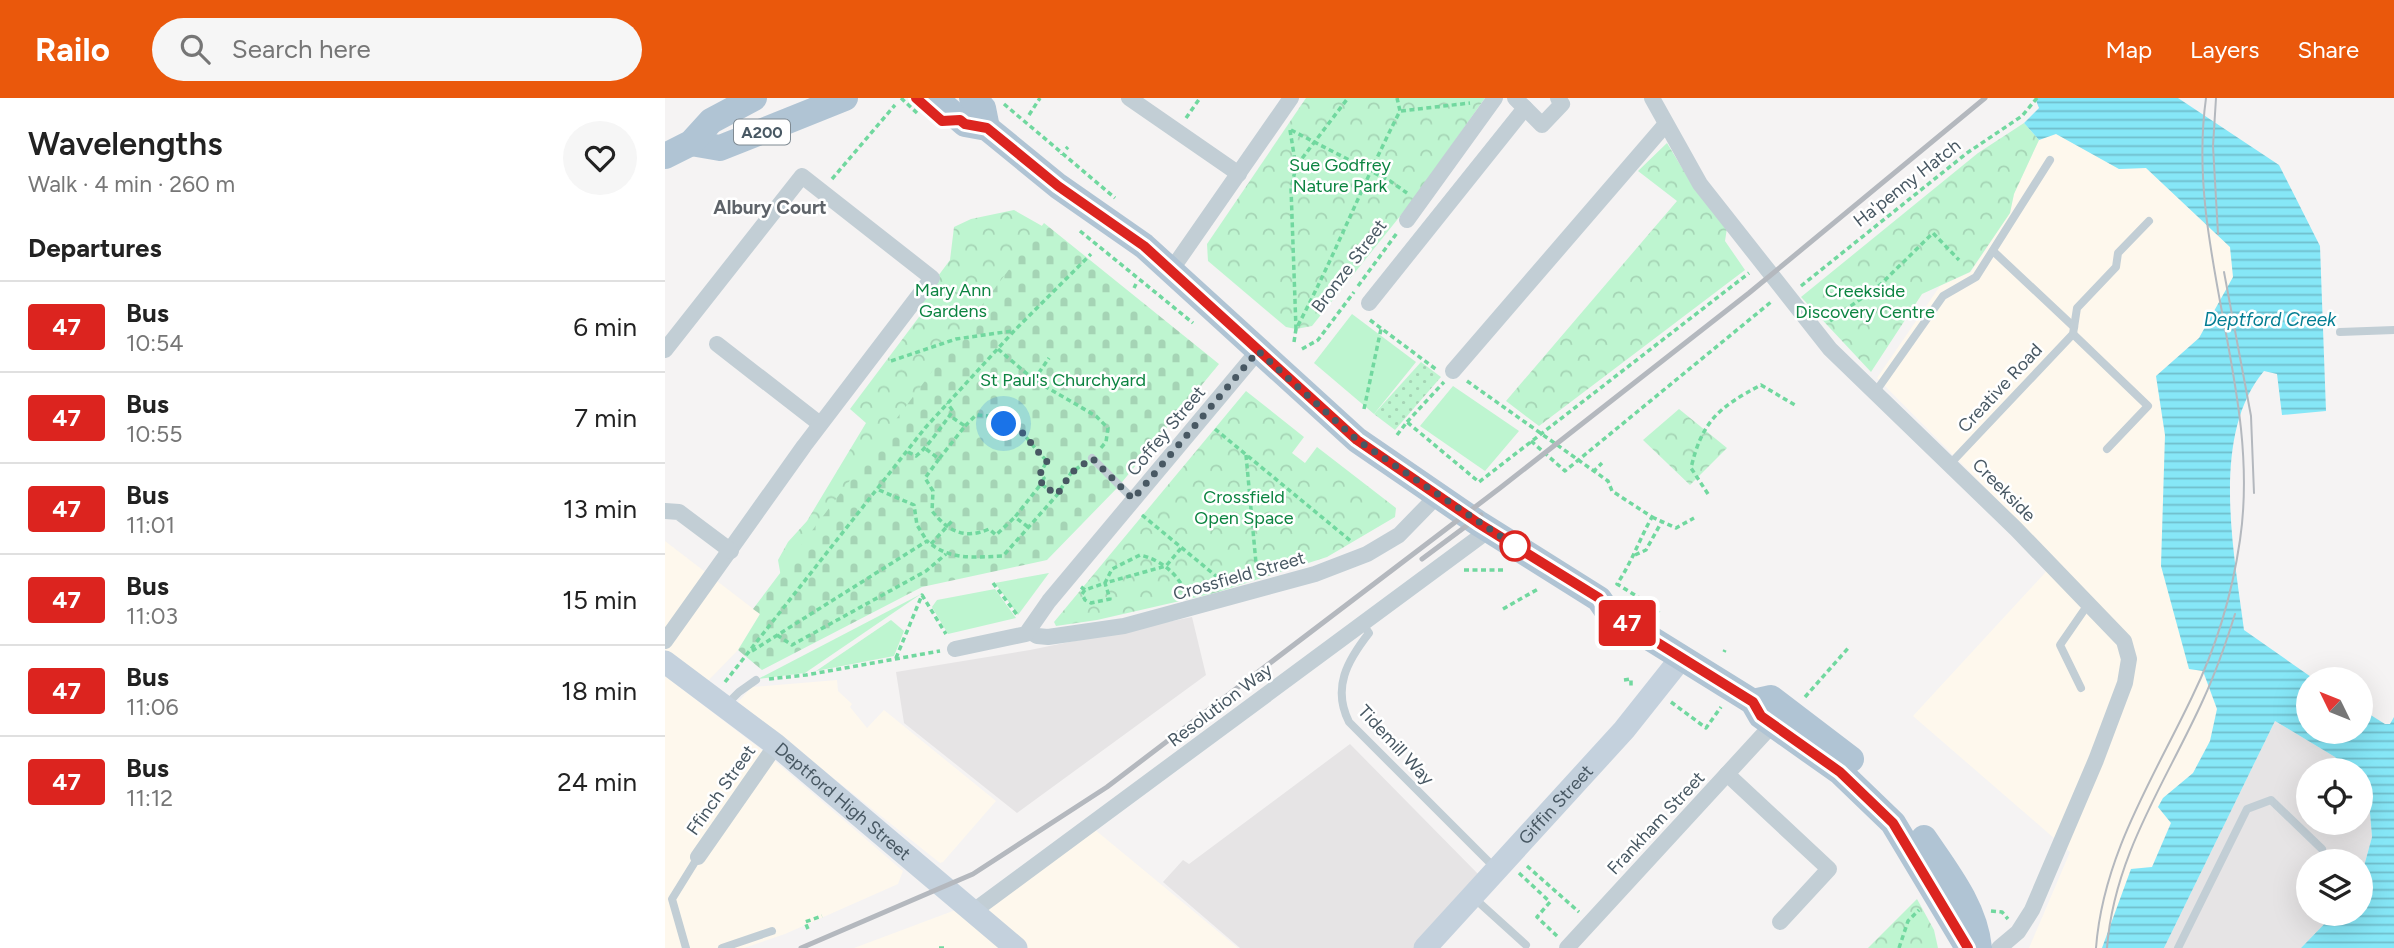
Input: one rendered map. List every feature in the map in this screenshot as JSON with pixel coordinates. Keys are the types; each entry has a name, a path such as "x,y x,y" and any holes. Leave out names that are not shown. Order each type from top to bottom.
{"main road":[{"name":"A200","path":"665,156 691,143 711,121 754,98"},
{"name":"A200","path":"691,143 720,148 845,98"},
{"path":"935,98 966,109 983,108 987,128 1058,186 1113,223 1173,270 1357,440 1489,530 1599,598 1608,612 1753,702 1761,716 1840,772 1893,823 1968,948"},
{"path":"905,102 942,121 966,109"},
{"path":"1753,702 1772,698 1822,735 1889,793 1916,825 1951,878 1977,930 1979,948"}],"street":[{"path":"1130,98 1239,174"},
{"path":"1173,270 1290,98"},
{"path":"1361,308 1520,103 1542,125 1562,103 1558,98"},
{"name":"Creekside","path":"1653,98 1665,125 1700,184 1816,333 1874,394 1950,464 2124,641 2129,659 2125,683 2096,760 2032,910 2018,932 1999,948"},
{"name":"Bronze Street","path":"1407,220 1489,100"},
{"path":"1453,371 1665,125"},
{"path":"665,350 801,176 932,278 820,424 665,641"},
{"path":"717,344 820,424"},
{"name":"Coffey Street","path":"1029,631 1049,601 1136,506 1258,351"},
{"name":"Crossfield Street","path":"955,649 1017,638 1029,631 1048,637 1123,626 1315,575 1367,554 1399,535 1437,496"},
{"path":"665,511 679,512 731,551"},
{"name":"Resolution Way","path":"975,910 1489,530"},
{"name":"Giffin Street","path":"1425,948 1624,730 1682,657"},
{"name":"Deptford High Street","path":"665,662 723,696 776,745 975,910 1016,948"},
{"name":"Frankham Street","path":"1568,947 1773,724"},
{"name":"Ffinch Street","path":"698,857 776,745"},
{"path":"1727,775 1829,869 1780,922"}],"lane":[{"path":"1874,394 1943,296 1976,277 2050,160"},
{"name":"Creative Road","path":"1950,464 2073,330 2077,308 2116,267 2118,253 2149,221"},
{"path":"1993,251 2148,406 2107,449"},
{"path":"2340,332 2394,330"},
{"path":"1092,458 1136,506"},
{"path":"2081,688 2060,645 2089,603"},
{"name":"Tidemill Way","path":"1361,623 1369,633 1351,656 1342,684 1340,705 1349,722 1500,864"},
{"path":"723,696 739,692 756,681"},
{"path":"2178,948 2247,809 2271,800 2322,849"},
{"path":"686,948 672,900 698,857"},
{"path":"1472,896 1527,945"},
{"path":"722,948 772,931"}],"path":[{"path":"1029,115 1040,98"},
{"path":"1183,123 1200,98"},
{"path":"1294,342 1296,329 1291,188 1296,167 1348,98"},
{"path":"1296,329 1329,268 1370,171 1400,111 1397,98"},
{"name":"Ha'penny Hatch","path":"1795,291 1967,153 2022,116 2037,98"},
{"path":"997,99 1112,192 1117,203 1113,223"},
{"path":"1400,111 1489,100"},
{"path":"822,192 881,118 905,102"},
{"path":"1283,125 1415,198"},
{"path":"1290,130 1296,167"},
{"name":"Bronze Street","path":"1302,349 1318,340 1407,220"},
{"path":"1816,333 1880,285 1933,233 1959,260"},
{"path":"723,696 792,594 947,403 1091,254"},
{"path":"1407,422 1479,482 1762,263"},
{"path":"1531,442 1563,471 1772,301"},
{"path":"1346,302 1361,308 1381,328 1447,378 1397,435"},
{"path":"1364,409 1381,328"},
{"path":"873,355 885,363 956,339 1014,331"},
{"path":"879,490 914,505 917,525 929,542 946,554 961,558 1003,556 1057,495 1071,473 1092,458 1106,442 1108,428 1096,416 1034,380 998,349"},
{"path":"1034,380 1049,358"},
{"path":"1453,371 1608,481 1612,491 1651,517 1676,528 1694,518"},
{"path":"1709,494 1691,468 1696,447 1717,411 1761,385 1795,405"},
{"path":"908,452 916,456 926,449 935,431 953,411 947,403"},
{"path":"976,415 989,416 1004,424 1010,420 1025,432 1030,446 1047,461 1040,474 1044,478 1041,484 1015,517 996,534 989,529 963,534 946,528 932,511 933,491 925,478 939,459 976,415"},
{"path":"950,416 965,426"},
{"path":"1210,426 1356,545"},
{"path":"926,449 939,459"},
{"path":"1246,455 1258,581"},
{"path":"1593,472 1602,463"},
{"path":"1041,484 1057,495"},
{"path":"1136,506 1226,584"},
{"path":"1015,517 1029,528"},
{"path":"1651,517 1636,545 1635,555 1617,584 1659,610 1658,612"},
{"path":"752,651 929,542 953,521"},
{"path":"1635,555 1646,550 1661,523"},
{"path":"1182,547 1165,566 1105,583 1085,590 1082,594 1085,600 1091,603 1110,599 1105,583 1112,569 1140,555 1165,566 1181,582 1188,601"},
{"path":"776,635 792,645 926,571 946,554"},
{"path":"1437,569 1506,570"},
{"path":"993,583 1019,618"},
{"path":"1079,586 1085,590"},
{"path":"1503,609 1538,589"},
{"path":"896,658 922,595 955,649"},
{"path":"1802,700 1850,646"},
{"path":"756,681 806,675 925,652"},
{"path":"1664,698 1706,728 1720,708 1712,702"},
{"path":"1500,864 1551,902 1537,917 1568,947"},
{"path":"1532,870 1591,922"},
{"path":"1899,948 1908,921 1926,905"},
{"path":"2003,912 2007,918"},
{"path":"808,929 805,922 823,916"}],"shaded area":[{"path":"2055,133 2119,169 2146,168 2230,247 2234,267 2234,277 2199,338 2156,376 2165,435 2161,566 2217,709 2210,741 2193,773 2163,798 2158,807 2171,822 2152,867 2131,869 2102,948 2029,948 2070,852 1913,716 2044,574 2055,558 1877,378 1940,286 1971,272 2010,213 2014,194 2039,140"},
{"path":"665,541 760,614 738,650 708,681 665,650"},
{"path":"1192,617 1206,675 1017,813 904,723 896,672 1030,650"},
{"path":"665,676 763,751 903,871 898,884 785,934 744,948 665,948"},
{"path":"837,680 838,691 852,704 850,707 867,728 884,710 996,801 943,862 940,863 738,702 752,687"},
{"path":"2275,721 2296,734 2296,744 2313,744 2335,757 2296,758 2296,835 2372,837 2369,849 2296,849 2296,926 2322,926 2301,948 2164,948"},
{"path":"1350,744 1481,877 1415,948 1240,948 1163,882 1183,860 1189,864"},
{"path":"1094,829 1238,948 854,948 985,899"}],"green space":[{"name":"Sue Godfrey Nature Park","path":"1306,98 1485,98 1413,200 1312,326 1296,329 1286,327 1208,261 1207,244"},
{"name":"Creekside Discovery Centre","path":"2024,123 2039,140 2014,194 2010,213 1970,272 1922,294 1871,372 1801,297 1978,153"},
{"path":"1667,143 1693,186 1727,228 1725,241 1745,270 1539,426 1506,401 1677,201 1638,171"},
{"name":"Mary Ann Gardens","path":"1014,210 1058,235 782,583 778,560 788,542 807,521 866,423 850,409 922,313 915,307 950,260 954,227 971,219"},
{"name":"St Paul's Churchyard","path":"1044,223 1219,364 1118,487 1047,560 922,587 762,670 738,650 760,614 753,609"},
{"path":"1352,314 1416,362 1374,414 1314,363"},
{"path":"1421,362 1441,377 1395,430 1374,414"},
{"path":"1453,386 1519,431 1485,471 1420,426"},
{"name":"Crossfield Open Space","path":"1246,391 1304,437 1292,453 1305,463 1317,447 1396,508 1395,517 1327,557 1215,593 1097,620 1056,626 1054,622"},
{"path":"1679,409 1727,448 1690,485 1643,440"},
{"path":"1049,573 1018,615 995,583"},
{"path":"995,589 1016,618 948,634 932,607 937,600"},
{"path":"921,594 805,673 758,679"},
{"path":"891,620 904,631 894,656 816,671"},
{"path":"1917,899 1934,930 1938,948 1868,948"}],"water":[{"name":"Deptford Creek","path":"2035,98 2178,98 2279,165 2320,246 2326,411 2282,415 2277,374 2264,371 2247,397 2237,428 2231,461 2232,531 2244,630 2297,667 2296,734 2275,721 2164,948 2102,948 2131,869 2152,867 2171,823 2158,807 2163,798 2193,773 2210,741 2217,709 2203,671 2189,669 2161,566 2165,435 2156,376 2199,338 2233,277 2230,247 2146,168 2119,169 2056,134 2039,140 2024,123 2039,108"},
{"name":"Deptford Creek","path":"2373,716 2385,724 2390,724 2394,717 2394,948 2301,948 2322,926 2373,926 2373,849 2369,849 2373,835 2373,758 2335,757 2313,744 2373,744"}],"tram line":[{"path":"2096,948 2108,881 2119,849 2209,660 2228,601 2240,540 2244,484 2241,429 2206,209 2202,154 2206,98"},
{"path":"2216,98 2213,146 2218,234"},
{"path":"2224,272 2251,416 2254,493"},
{"path":"2107,948 2112,914 2131,850 2208,689 2235,614"}],"railway":[{"path":"801,948 973,874 1107,787 1500,488 1749,293 1985,98"},
{"path":"1422,559 1481,515"}],"bus line":[{"name":"47","path":"916,98 942,121 960,120 965,124 987,128 1058,186 1113,223 1183,278 1196,295 1357,440 1478,523 1599,598 1608,612 1753,702 1761,716 1840,772 1893,823 1927,874 1955,930 1968,948"}],"district":[{"name":"Albury Court","path":"770,207"}],"route":[{"path":"1004,424 1010,420 1025,432 1030,446 1047,461 1040,474 1044,478 1041,484 1057,495 1071,473 1092,458 1118,487 1133,499 1258,351 1357,440 1457,510 1515,546"}]}
